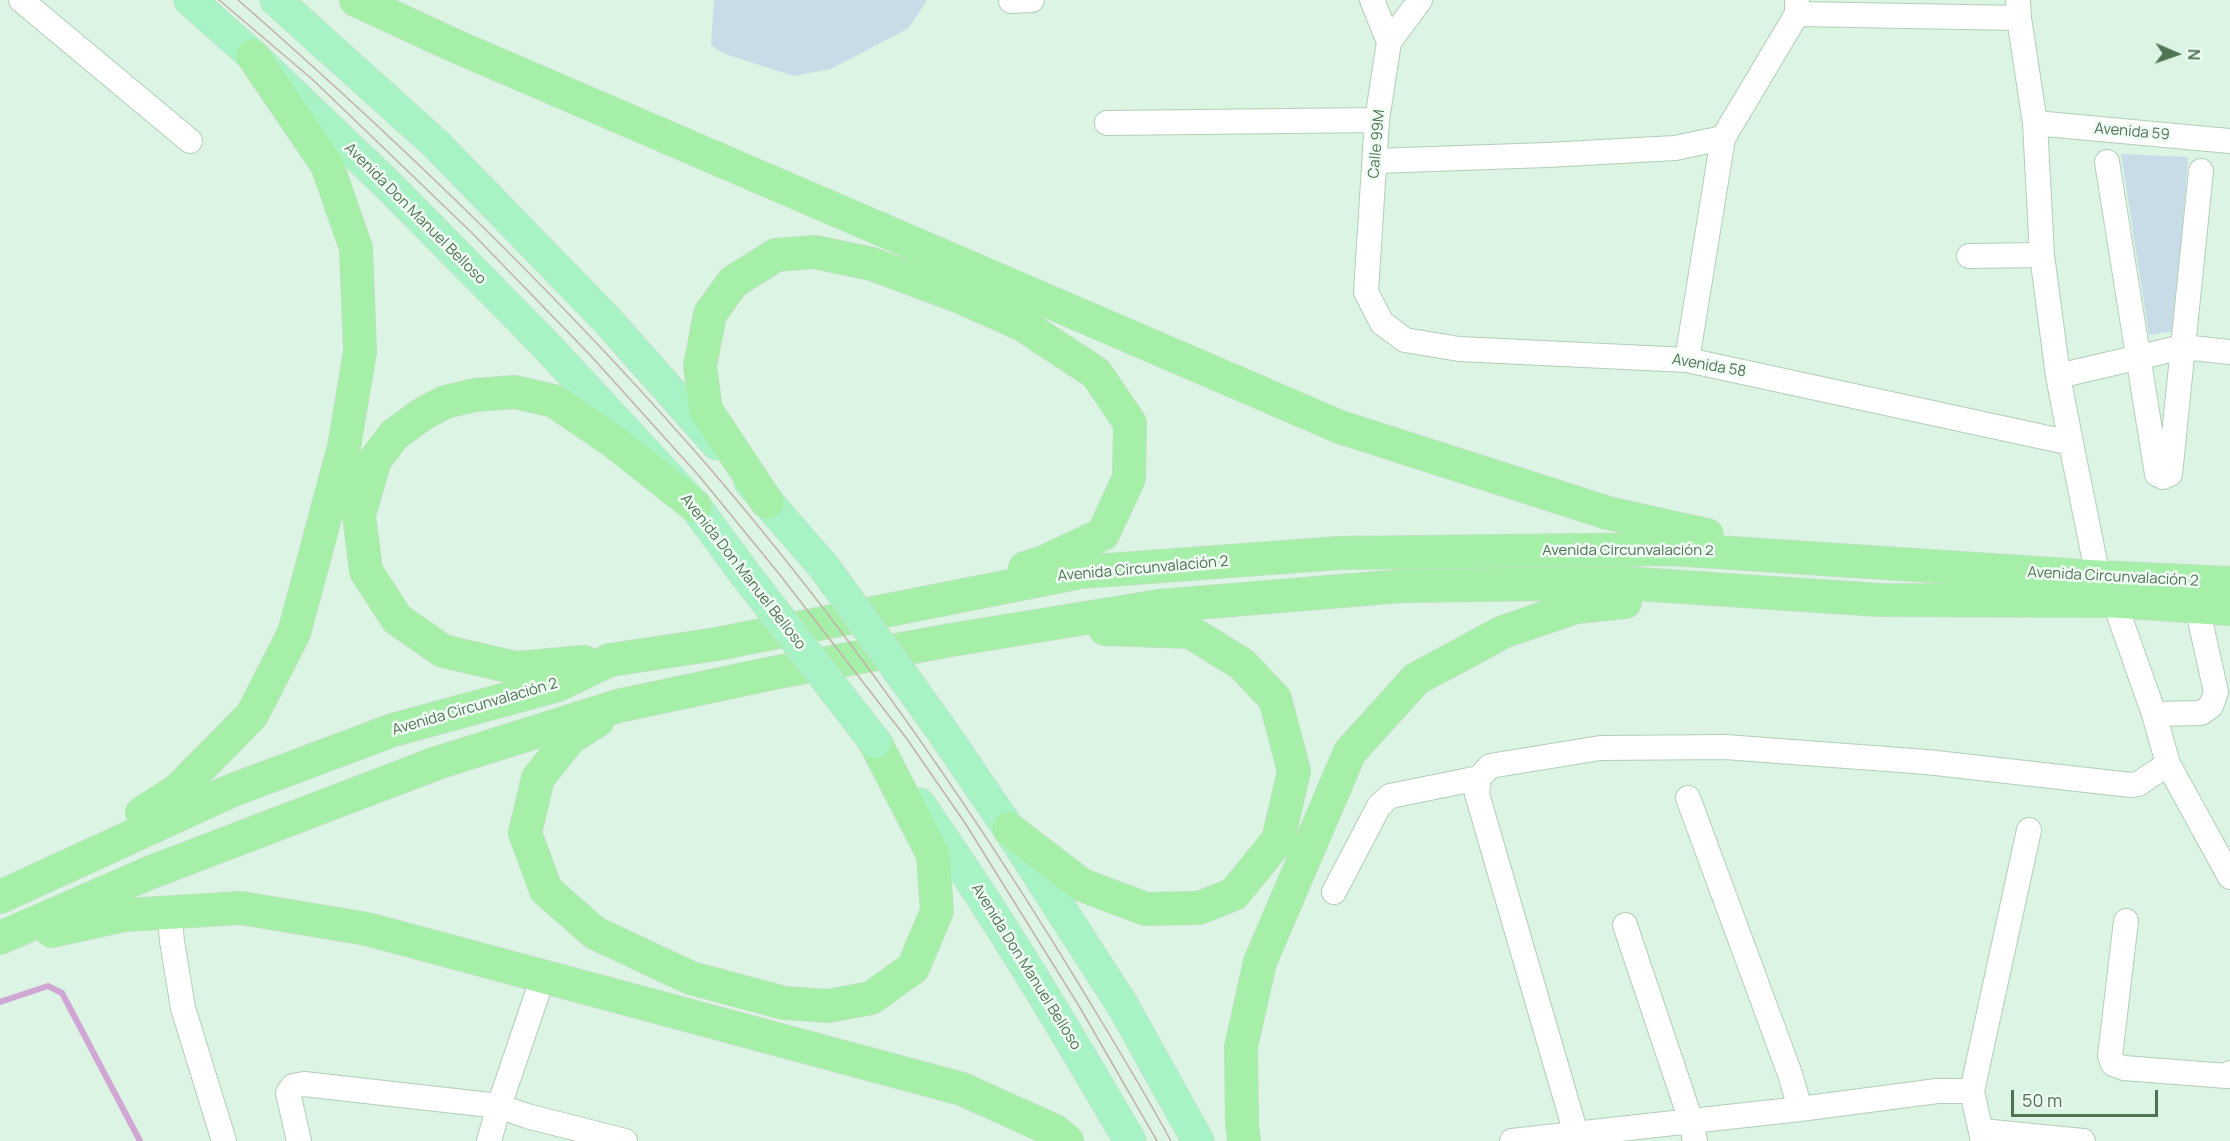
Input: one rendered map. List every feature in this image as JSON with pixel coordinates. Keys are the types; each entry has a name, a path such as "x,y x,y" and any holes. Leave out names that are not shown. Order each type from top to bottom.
{"highway":[{"path":"356,0 464,50 1340,427 1608,513 1803,557"},
{"path":"8,889 178,790 252,715 294,633 344,447 360,352 356,248 327,165 253,56"},
{"path":"767,502 706,410 700,366 710,314 734,282 776,255 815,252 872,264 958,296 1023,325 1096,373 1130,423 1129,478 1103,534 1044,562 886,610"},
{"path":"610,660 516,668 442,651 397,619 366,571 359,515 375,460 394,435 421,415 445,402 475,395 515,392 554,401 613,441 695,506"},
{"name":"Avenida Circunvalación 2","path":"8,889 232,790 393,730 558,685 610,660 717,644 1082,572 1339,553 1670,549 1803,557 2106,589 2197,607 2230,609"},
{"name":"Avenida Circunvalación 2","path":"0,940 149,873 437,763 618,706 773,673 1159,606 1402,586 1623,583 1879,600 2230,583"},
{"path":"1244,1141 1241,1047 1260,962 1350,752 1416,679 1503,632 1576,607 1732,590"},
{"path":"1009,829 1082,885 1146,909 1198,908 1234,894 1278,840 1294,771 1275,699 1242,664 1190,632 1032,627"},
{"path":"618,706 570,738 538,778 525,833 546,890 595,933 691,978 784,1003 828,1006 871,998 913,969 937,911 933,855 875,742"},
{"path":"0,940 125,915 241,908 367,929 963,1089 1055,1131 1067,1141"}],"main road":[{"name":"Avenida Don Manuel Belloso","path":"190,0 253,56 387,184 541,340 695,506 875,742 972,879 1074,1044 1130,1141"},
{"path":"276,0 444,152 607,320 824,567 938,725 1009,829 1123,1006 1198,1141"}],"street":[{"path":"21,0 190,141"},
{"path":"1372,0 1389,42"},
{"path":"1389,42 1420,0"},
{"path":"1687,360 1723,138 1797,7 2018,9 2035,123 2042,255 2058,376 2071,443 2106,589 2154,714 2168,764 2230,877"},
{"name":"Calle 99M","path":"1366,292 1377,120 1389,42"},
{"path":"1107,123 1377,120"},
{"name":"Avenida 59","path":"2035,123 2230,141"},
{"path":"1375,161 1675,148 1723,138"},
{"path":"2108,162 2157,474 2163,477 2170,474 2201,171"},
{"path":"1969,256 2042,255"},
{"name":"Avenida 58","path":"1366,292 1382,324 1405,340 1459,350 1687,360 2071,443"},
{"path":"2058,376 2183,347 2230,352"},
{"path":"2154,714 2201,713 2211,706 2220,667 2197,607"},
{"path":"1576,1134 1477,794 1479,778 1490,766 1600,748 1725,747 1927,762 2131,785 2138,784 2168,764"},
{"path":"1334,892 1380,806 1390,796 1479,778"},
{"path":"1688,798 1786,1064 1800,1109"},
{"path":"2029,830 1972,1091 1982,1136 2083,1141"},
{"path":"169,912 183,1008 224,1141"},
{"path":"2126,921 2110,1056 2113,1064 2124,1068 2227,1076 2230,1073"},
{"path":"1625,925 1693,1131"},
{"path":"489,1141 543,976"},
{"path":"299,1141 288,1093 293,1086 304,1084 499,1106 527,1116 625,1141"},
{"path":"1512,1141 1576,1134 1693,1131 1800,1109 1937,1091 1972,1091"}],"shaded area":[{"path":"0,0 2230,0 2230,1141 0,1141"},
{"path":"714,0 927,0 909,28 831,69 794,76 725,54 711,45"},
{"path":"2121,154 2188,157 2175,331 2149,335"}],"waterway":[{"path":"0,1002 48,986 62,993 140,1141"}],"tram line":[{"path":"219,0 312,79 470,231 591,356 700,477 780,575 907,739 965,823 1079,1006 1157,1141"},
{"path":"238,0 424,169 543,287 658,409 763,532 859,656 950,783 1036,914 1171,1141"}]}
